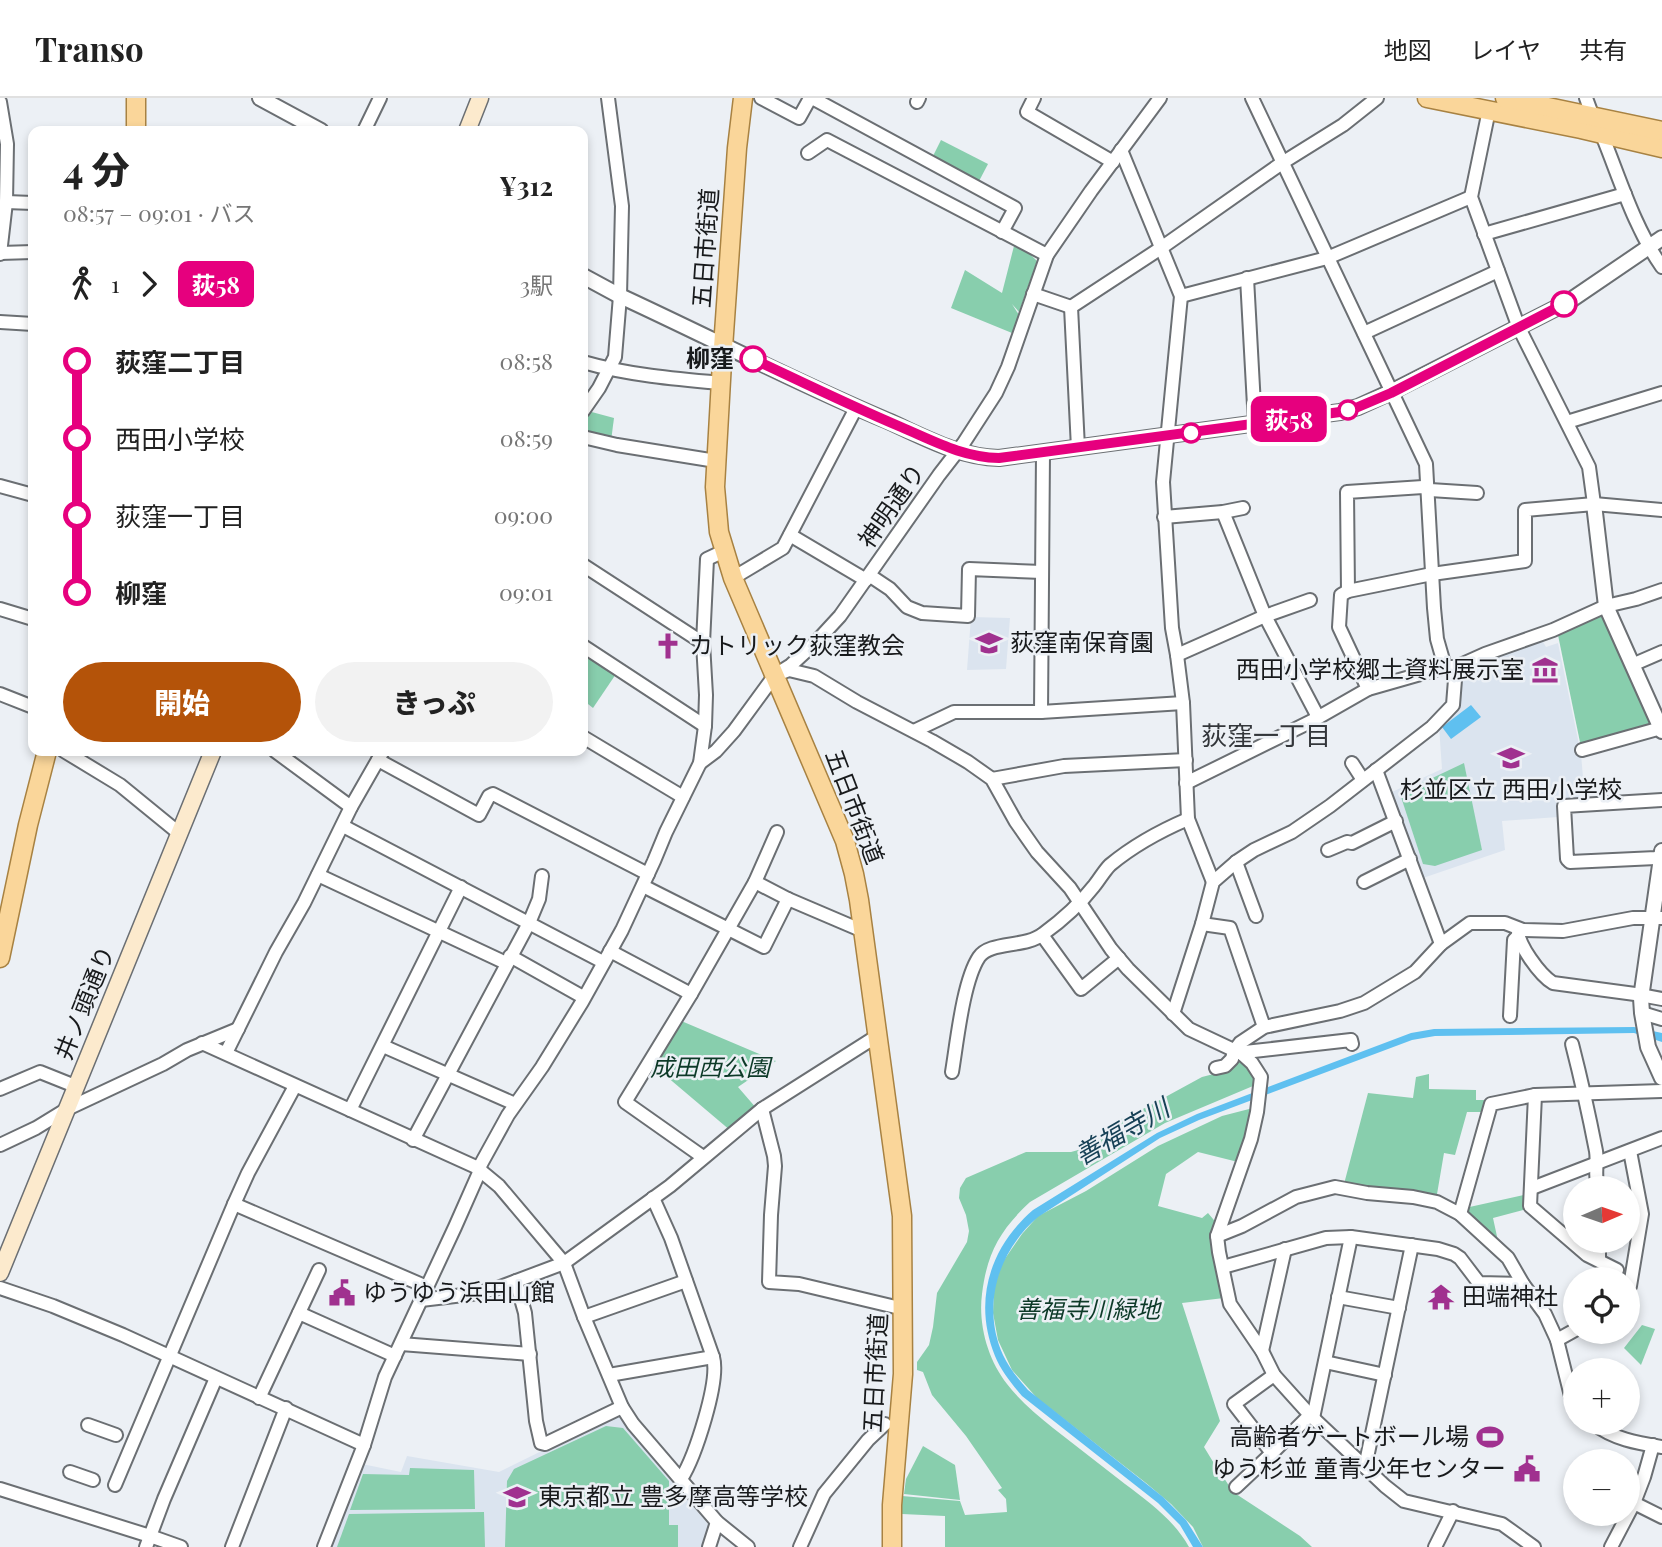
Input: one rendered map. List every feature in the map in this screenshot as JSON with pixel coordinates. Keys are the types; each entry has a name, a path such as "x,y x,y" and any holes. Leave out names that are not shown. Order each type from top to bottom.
{"main road":[{"path":"136,98 136,126"},
{"path":"469,126 480,98"},
{"name":"五日市街道","path":"743,98 723,344 716,461 717,518 733,578 847,849 854,874 902,1216 903,1374 891,1520 892,1547"},
{"path":"1427,98 1662,148"},
{"path":"1505,98 1662,131"},
{"path":"0,958 6,900 46,756"},
{"name":"井ノ頭通り","path":"0,1273 211,756"}],"street":[{"path":"260,98 311,126"},
{"path":"366,126 380,98"},
{"path":"588,403 615,357 620,296 622,206 608,98"},
{"path":"761,98 799,118 809,100 814,99 1015,208 1002,232"},
{"path":"1034,98 1027,112 1117,156 1181,296 1163,482 1164,517 1172,628 1182,703 1188,819 1213,882"},
{"path":"1173,1014 1213,882 1254,850 1292,832 1330,806 1432,727 1453,705 1450,667 1437,639 1426,464 1252,98"},
{"path":"1071,307 1282,163 1343,125 1377,98"},
{"path":"1586,98 1593,117"},
{"name":"神明通り","path":"700,763 716,751 734,731 775,675 791,665 817,641 846,609 957,452 996,393 1012,357 1047,255 1155,100"},
{"path":"0,102 7,144 6,202 0,253 28,252"},
{"path":"1489,110 1471,197 1519,328 1589,467 1606,606 1662,729 1582,750"},
{"path":"1602,135 1648,247 1662,267"},
{"path":"808,153 827,140 1047,255"},
{"path":"1484,233 1625,194"},
{"path":"1181,296 1327,258 1471,197"},
{"path":"6,202 28,203"},
{"path":"588,279 856,408 957,452 999,458 1340,412 1358,407 1391,393 1568,302 1662,238"},
{"path":"1364,333 1498,271"},
{"path":"1247,278 1255,424"},
{"path":"1033,294 1071,307"},
{"path":"1071,307 1078,448"},
{"path":"0,322 28,324"},
{"path":"588,364 609,370 721,383"},
{"path":"1567,422 1662,393"},
{"path":"733,578 783,548 856,408"},
{"path":"588,438 716,461"},
{"path":"1041,712 1043,453"},
{"path":"0,486 28,494"},
{"path":"1348,591 1347,492 1423,487 1477,493"},
{"path":"1368,689 1339,627 1341,595 1348,591 1432,574 1525,561 1525,510 1594,504 1662,510"},
{"path":"1164,517 1243,508"},
{"path":"1223,512 1265,616 1318,717"},
{"path":"790,535 890,589 906,607 922,613 968,616 969,569 1042,572"},
{"path":"324,1547 364,1445 381,1388 480,1169 515,1104 541,1067 606,957 646,880 700,763 705,726 703,643 707,559 724,551"},
{"path":"588,568 703,643"},
{"path":"1186,783 1368,689 1450,667 1553,630 1606,606 1661,593"},
{"path":"1177,655 1265,616 1310,600"},
{"path":"0,609 28,617"},
{"path":"588,649 705,726"},
{"path":"1632,665 1662,652"},
{"path":"775,675 789,670 814,676 968,762 992,779 1016,822 1037,852 1070,888 1128,969 1189,1029 1238,1052 1258,1071 1261,1077 1251,1139 1217,1236 1230,1304 1262,1351 1274,1375 1312,1416 1385,1486 1404,1501 1502,1524 1534,1547"},
{"path":"0,694 28,705"},
{"path":"914,731 954,712 1041,712 1182,703"},
{"path":"588,740 683,797"},
{"path":"72,756 120,785 180,834"},
{"path":"282,756 351,807"},
{"path":"226,1053 351,807 380,756"},
{"path":"383,756 479,815 489,796 493,794 764,947 788,899"},
{"path":"992,779 1065,766 1186,760"},
{"path":"1352,763 1363,780"},
{"path":"1376,770 1440,944"},
{"path":"1662,800 1564,806 1567,859 1570,862 1662,856"},
{"path":"952,1072 967,987 981,955 994,947 1025,943 1042,935 1080,902 1108,867 1159,831 1188,819"},
{"path":"1328,850 1347,842 1352,843 1396,821"},
{"path":"343,826 529,923 691,994"},
{"path":"703,1157 625,1101 691,994 755,882 777,832"},
{"path":"1662,850 1657,918 1641,995 1647,1045 1662,1079"},
{"path":"1364,882 1410,859"},
{"path":"1236,862 1256,916"},
{"path":"318,875 508,959 583,997"},
{"path":"414,1140 529,923 539,899 542,876"},
{"path":"755,882 788,899 863,930"},
{"path":"349,1110 461,887"},
{"path":"1518,932 1563,931 1633,918 1657,918"},
{"path":"1216,1068 1225,1066 1238,1052 1240,1043 1264,1027 1340,1011 1364,1003 1415,972 1440,944 1470,923 1505,923 1518,932 1545,977 1553,983 1662,999"},
{"path":"1202,924 1230,928 1264,1027"},
{"path":"1510,1016 1514,940 1518,932"},
{"path":"1042,935 1081,989 1119,958"},
{"path":"1642,1016 1662,1019"},
{"path":"0,1145 202,1043 238,1029"},
{"path":"421,1300 495,1289 564,1264 680,1178 762,1109 877,1036"},
{"path":"1238,1052 1351,1041 1352,1044"},
{"path":"202,1043 480,1169 499,1186 564,1264 622,1407 633,1424 717,1522 748,1547"},
{"path":"1572,1044 1598,1162 1596,1176"},
{"path":"383,1046 515,1104"},
{"path":"0,1089 40,1072 75,1086"},
{"path":"115,1485 234,1204 295,1086"},
{"path":"1460,1214 1491,1104 1535,1095 1662,1091"},
{"path":"1535,1095 1530,1206 1587,1255 1611,1267"},
{"path":"762,1109 775,1166 769,1282 799,1284 904,1309"},
{"path":"1532,1188 1662,1138"},
{"path":"1630,1151 1642,1214 1633,1267"},
{"path":"1217,1236 1297,1197 1335,1187 1437,1202 1460,1214 1507,1258 1545,1314 1557,1340 1563,1364"},
{"path":"653,1198 671,1238 715,1367 704,1422 689,1466 681,1479"},
{"path":"234,1204 427,1287"},
{"path":"1223,1267 1326,1238 1351,1237 1438,1249 1460,1258 1479,1283 1523,1284"},
{"path":"1236,1487 1312,1416 1351,1237"},
{"path":"1365,1467 1412,1245"},
{"path":"1262,1351 1285,1250"},
{"path":"1599,1253 1599,1261"},
{"path":"259,1398 319,1270"},
{"path":"516,1281 525,1313 536,1421 541,1443 545,1444 622,1407"},
{"path":"584,1317 686,1281"},
{"path":"0,1288 53,1306 123,1335 364,1445"},
{"path":"1338,1297 1399,1308"},
{"path":"299,1312 398,1350 530,1354"},
{"path":"1557,1340 1563,1337"},
{"path":"609,1375 713,1357"},
{"path":"1325,1362 1385,1375"},
{"path":"1272,1453 1234,1404 1274,1375"},
{"path":"148,1541 216,1378"},
{"path":"232,1547 286,1409"},
{"path":"800,1547 824,1494 868,1440 885,1424"},
{"path":"88,1425 116,1435"},
{"path":"1612,1435 1657,1446 1640,1487"},
{"path":"70,1472 93,1480"},
{"path":"0,1489 148,1541 181,1547"},
{"path":"1640,1506 1662,1517"},
{"path":"1435,1547 1452,1511"},
{"path":"709,1547 717,1522"},
{"path":"1611,1547 1622,1526"}],"shaded area":[{"name":"荻窪南保育園","path":"971,617 1010,618 1006,669 967,670"},
{"name":"杉並区立 西田小学校","path":"1542,640 1546,647 1558,643 1581,754 1585,801 1558,817 1502,821 1505,850 1420,879 1392,792 1442,769 1439,726 1454,708 1457,670"},
{"name":"東京都立 豊多摩高等学校","path":"617,1414 621,1415 631,1431 711,1528 705,1547 329,1547 362,1464 401,1472 407,1456 499,1472"}],"green space":[{"path":"941,140 988,164 978,183 931,160"},
{"path":"1014,246 1037,261 1019,312 1012,304 1019,315 1012,333 951,308 965,270 1002,293"},
{"path":"588,411 614,418 611,441 588,436"},
{"path":"1602,614 1656,727 1581,747 1558,635"},
{"path":"588,653 618,671 593,708 588,704"},
{"path":"1464,763 1482,850 1435,866 1423,864 1401,797 1403,792"},
{"name":"成田西公園","path":"679,1020 776,1061 738,1087 757,1109 731,1131 653,1065"},
{"name":"善福寺川緑地","path":"1239,1059 1251,1068 1257,1080 1253,1086 1165,1123 1030,1202 1011,1222 991,1254 982,1294 986,1342 1000,1375 1012,1390 1047,1423 1160,1512 1176,1528 1189,1547 945,1547 945,1516 902,1514 902,1496 960,1501 965,1515 1007,1512 1006,1499 998,1490 1002,1488 966,1436 932,1395 923,1372 917,1370 917,1362 929,1345 937,1293 967,1242 969,1231 959,1198 960,1188 966,1178 1026,1152 1071,1152 1089,1147 1121,1119 1202,1077 1229,1070"},
{"path":"1429,1074 1429,1089 1476,1090 1476,1100 1484,1100 1484,1112 1467,1112 1455,1155 1444,1153 1436,1200 1344,1184 1368,1093 1413,1098 1416,1077"},
{"name":"善福寺川緑地","path":"1253,1108 1238,1162 1198,1152 1166,1174 1158,1206 1202,1218 1208,1213 1218,1225 1224,1298 1182,1303 1220,1421 1204,1447 1225,1475 1224,1478 1233,1492 1300,1536 1312,1547 1203,1547 1193,1527 1171,1504 1037,1398 1012,1370 998,1340 993,1313 994,1288 1002,1263 1038,1216 1086,1191 1158,1146 1222,1116"},
{"path":"1528,1194 1527,1209 1493,1218 1498,1241 1465,1215 1465,1208"},
{"path":"1642,1325 1655,1329 1641,1365 1640,1358 1634,1358 1624,1348 1627,1344 1640,1344"},
{"path":"606,1426 623,1428 669,1481 669,1525 678,1525 678,1547 505,1547 507,1481 514,1469"},
{"path":"923,1446 955,1465 960,1500 904,1494 906,1479"},
{"path":"410,1468 474,1470 475,1509 350,1510 363,1474 409,1475"},
{"path":"484,1512 485,1547 337,1547 349,1514"}],"water":[{"path":"1471,705 1481,717 1451,739 1442,727"},
{"path":"1634,1027 1662,1033 1662,1042 1634,1033 1435,1036 1412,1040 1199,1120 1160,1138 1038,1217 1024,1231 1004,1263 997,1280 994,1299 997,1336 1005,1360 1028,1390 1163,1497 1186,1520 1203,1547 1193,1547 1180,1525 1158,1503 1022,1396 997,1362 985,1316 986,1296 989,1277 1005,1241 1033,1210 1157,1133 1197,1114 1411,1033 1434,1029"}],"bus line":[{"name":"荻58","path":"753,359 957,452 999,458 1340,412 1391,393 1564,304"}],"place":[{"name":"柳窪","path":"753,359"},
{"name":"荻窪南保育園","path":"989,643"},
{"name":"カトリック荻窪教会","path":"668,646"},
{"name":"西田小学校郷土資料展示室","path":"1545,670"},
{"name":"杉並区立 西田小学校","path":"1511,758"},
{"name":"ゆうゆう浜田山館","path":"342,1293"},
{"name":"田端神社","path":"1441,1297"},
{"name":"高齢者ゲートボール場","path":"1490,1437"},
{"name":"ゆう杉並 童青少年センター","path":"1527,1469"},
{"name":"東京都立 豊多摩高等学校","path":"517,1497"}],"district":[{"name":"荻窪一丁目","path":"1266,736"}],"water label":[{"name":"善福寺川","path":"1122,1132"}]}
